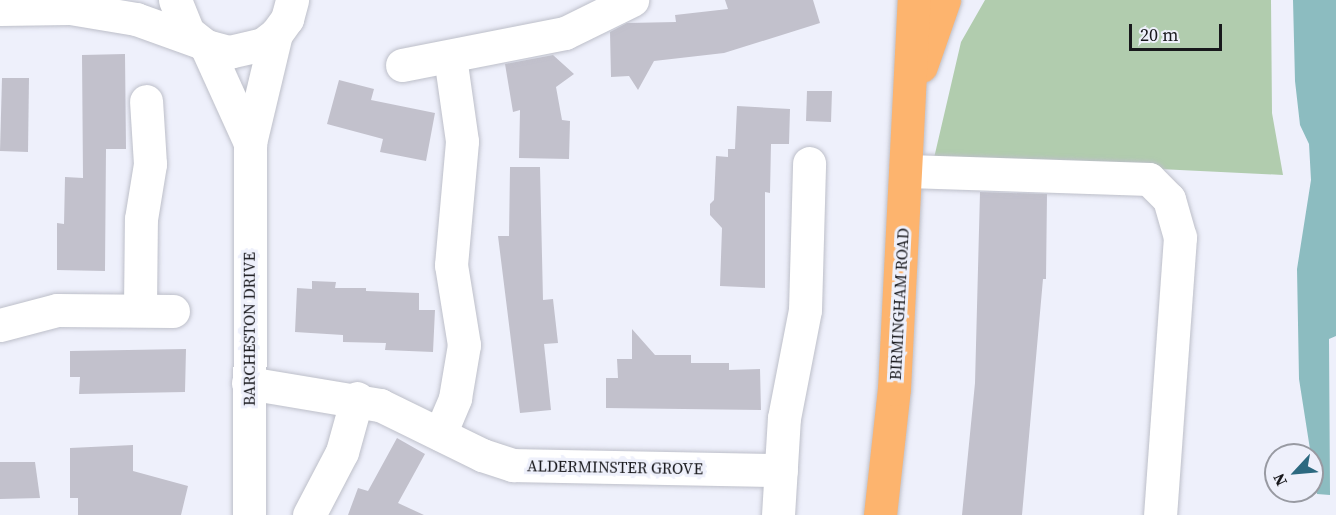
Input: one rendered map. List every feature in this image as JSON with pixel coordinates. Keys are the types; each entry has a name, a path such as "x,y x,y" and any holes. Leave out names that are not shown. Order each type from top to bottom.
{"highway":[{"name":"BIRMINGHAM ROAD","path":"880,515 894,389 908,171 914,0"},
{"name":"BIRMINGHAM ROAD","path":"912,93 944,0"}],"street":[{"name":"BARCHESTON DRIVE","path":"175,0 180,19 203,44 250,143"},
{"path":"402,65 565,33 633,0"},
{"name":"BARCHESTON DRIVE","path":"249,515 250,143 276,34 292,1"},
{"path":"0,9 82,4 136,19 229,52 246,51 276,34"},
{"path":"440,434 455,398 464,345 451,265 462,141 450,57"},
{"path":"140,309 141,219 150,164 146,101"},
{"path":"778,515 784,418 805,310 809,163"},
{"path":"908,171 1149,179 1169,199 1180,237 1160,515"},
{"path":"0,325 57,310 172,311"},
{"name":"ALDERMINSTER GROVE","path":"248,383 357,398 482,455 513,465 781,470"},
{"path":"309,515 342,452 357,398"}],"green space":[{"path":"985,0 1271,0 1272,113 1283,175 934,158 961,42"}],"water":[{"path":"1293,0 1336,0 1336,336 1329,339 1330,495 1324,495 1324,443 1309,443 1299,379 1297,269 1311,180 1309,144 1300,125 1295,81"}],"building":[{"path":"725,0 813,0 820,23 724,53 654,61 638,90 629,76 611,77 610,32 627,23 676,22 675,15 728,9"},
{"path":"125,54 126,149 106,149 105,271 57,270 57,223 64,224 65,177 83,178 82,55"},
{"path":"553,55 574,74 556,87 562,120 570,121 569,159 519,158 520,110 513,112 505,64"},
{"path":"2,78 29,78 28,152 0,151"},
{"path":"339,80 374,89 371,100 435,113 426,161 380,152 383,139 327,124"},
{"path":"807,91 832,91 831,122 806,121"},
{"path":"737,106 790,109 789,144 771,144 770,193 765,192 765,288 720,286 722,228 710,215 710,204 714,200 716,156 728,157 728,149 735,149"},
{"path":"510,167 540,167 543,300 553,299 558,343 544,344 551,410 520,413 498,236 509,236"},
{"path":"980,192 1047,194 1046,279 1043,279 1022,515 962,515 975,383"},
{"path":"312,281 336,282 335,288 366,288 366,291 419,293 419,310 435,310 433,352 385,350 386,343 343,342 343,335 295,332 297,288 312,289"},
{"path":"632,329 655,355 691,355 691,363 729,363 729,370 760,369 761,410 606,408 606,378 618,378 617,359 632,359"},
{"path":"186,349 185,392 79,394 80,377 70,377 70,351"},
{"path":"397,438 425,454 398,503 424,515 348,515 358,488 368,491"},
{"path":"133,445 133,471 188,486 181,515 78,515 78,498 70,498 70,448"},
{"path":"0,462 35,462 40,498 0,499"}]}
